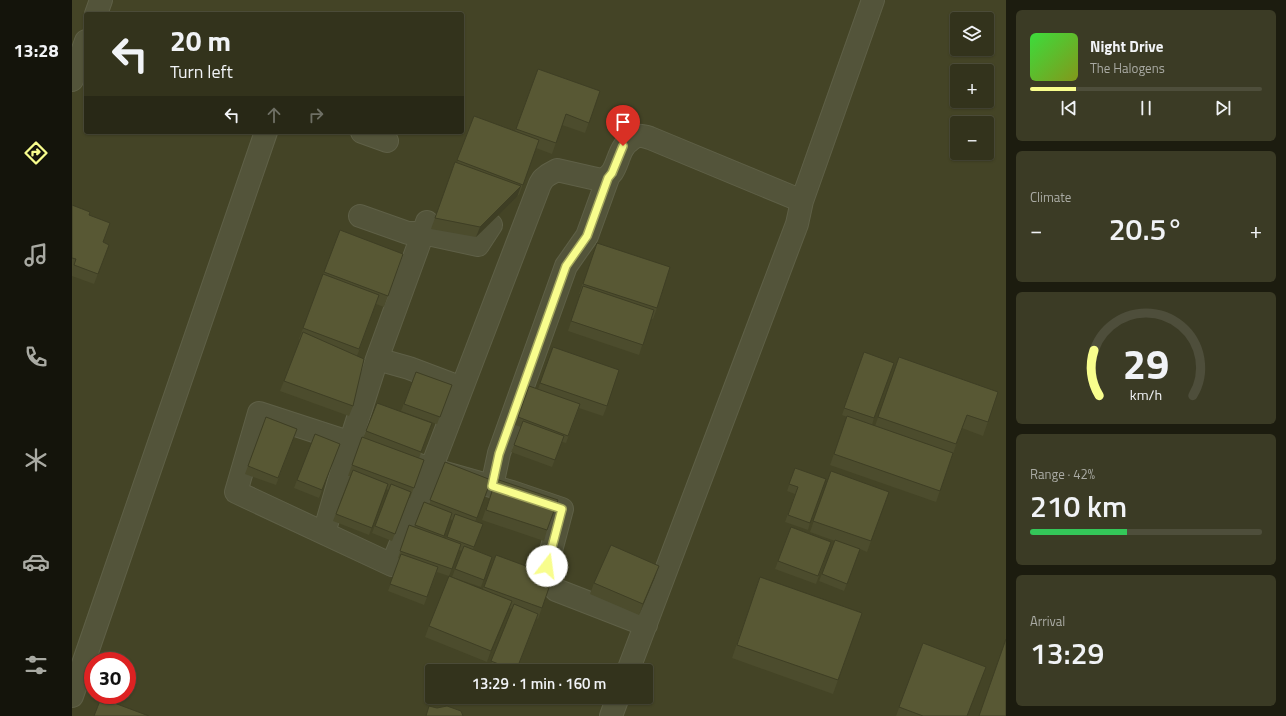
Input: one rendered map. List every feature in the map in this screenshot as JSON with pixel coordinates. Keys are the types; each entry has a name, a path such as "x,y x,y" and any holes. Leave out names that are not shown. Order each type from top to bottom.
{"street":[{"path":"97,12 101,0"},
{"path":"631,664 797,224 802,201 873,0"},
{"path":"72,80 84,47"},
{"path":"72,696 265,134"},
{"path":"368,134 387,141"},
{"path":"492,486 499,454 566,266 587,236 608,178 612,173 623,146 629,140 637,136 650,138 802,201"},
{"path":"608,178 601,180 557,170 543,179 431,469 392,565 236,492 258,413 431,469 492,486 562,509 547,566 548,580 556,590 646,625"},
{"path":"360,216 408,233 425,228 478,245 491,225"},
{"path":"324,533 350,443 377,359 425,228"},
{"path":"377,359 410,368 462,388"},
{"path":"611,716 615,704"}],"building":[{"path":"538,69 600,91 589,123 566,114 556,143 516,129"},
{"path":"474,116 539,140 523,185 457,160"},
{"path":"455,162 521,186 480,227 435,218"},
{"path":"72,205 90,212 89,215 110,223 103,242 109,245 98,274 74,265 76,259 72,258"},
{"path":"340,230 403,254 388,296 324,272"},
{"path":"597,243 670,267 657,308 583,284"},
{"path":"323,274 379,295 359,349 303,328"},
{"path":"583,286 654,310 643,345 571,321"},
{"path":"303,332 364,359 353,406 284,381"},
{"path":"553,347 619,370 607,406 540,383"},
{"path":"864,352 894,363 874,418 844,408"},
{"path":"899,357 998,392 988,422 967,415 956,444 878,417"},
{"path":"416,372 452,385 440,417 404,404"},
{"path":"529,386 580,404 568,436 518,417"},
{"path":"377,403 432,423 421,452 366,431"},
{"path":"847,416 953,453 940,491 834,454"},
{"path":"266,417 297,429 278,478 248,466"},
{"path":"523,421 564,436 555,460 514,445"},
{"path":"315,434 340,444 322,490 297,480"},
{"path":"362,437 424,460 414,488 352,465"},
{"path":"445,462 491,480 477,518 430,500"},
{"path":"795,468 826,479 810,523 788,515 798,487 789,484"},
{"path":"353,470 388,484 372,528 336,514"},
{"path":"831,471 889,492 871,541 813,521"},
{"path":"496,479 558,500 547,530 486,510"},
{"path":"391,484 411,492 395,534 375,526"},
{"path":"424,502 452,513 444,536 415,525"},
{"path":"455,514 483,524 474,547 447,537"},
{"path":"409,525 461,544 452,569 400,551"},
{"path":"791,527 831,542 818,576 778,561"},
{"path":"835,540 860,549 847,584 822,574"},
{"path":"611,545 659,566 643,604 594,583"},
{"path":"464,546 492,557 484,580 455,569"},
{"path":"401,554 438,567 427,597 390,584"},
{"path":"496,555 553,576 542,608 484,587"},
{"path":"449,576 512,601 491,651 429,626"},
{"path":"760,577 862,613 838,680 737,645"},
{"path":"514,604 538,614 519,664 498,664 491,661"},
{"path":"1006,639 1006,716 979,716"},
{"path":"923,643 986,667 967,716 923,716 899,707"},
{"path":"99,704 117,704 149,716 94,716"},
{"path":"429,706 437,708 447,706 461,711 463,716 426,716"}],"route":[{"path":"547,566 562,509 492,486 499,454 566,266 587,236 608,178 612,173 623,146"}]}
